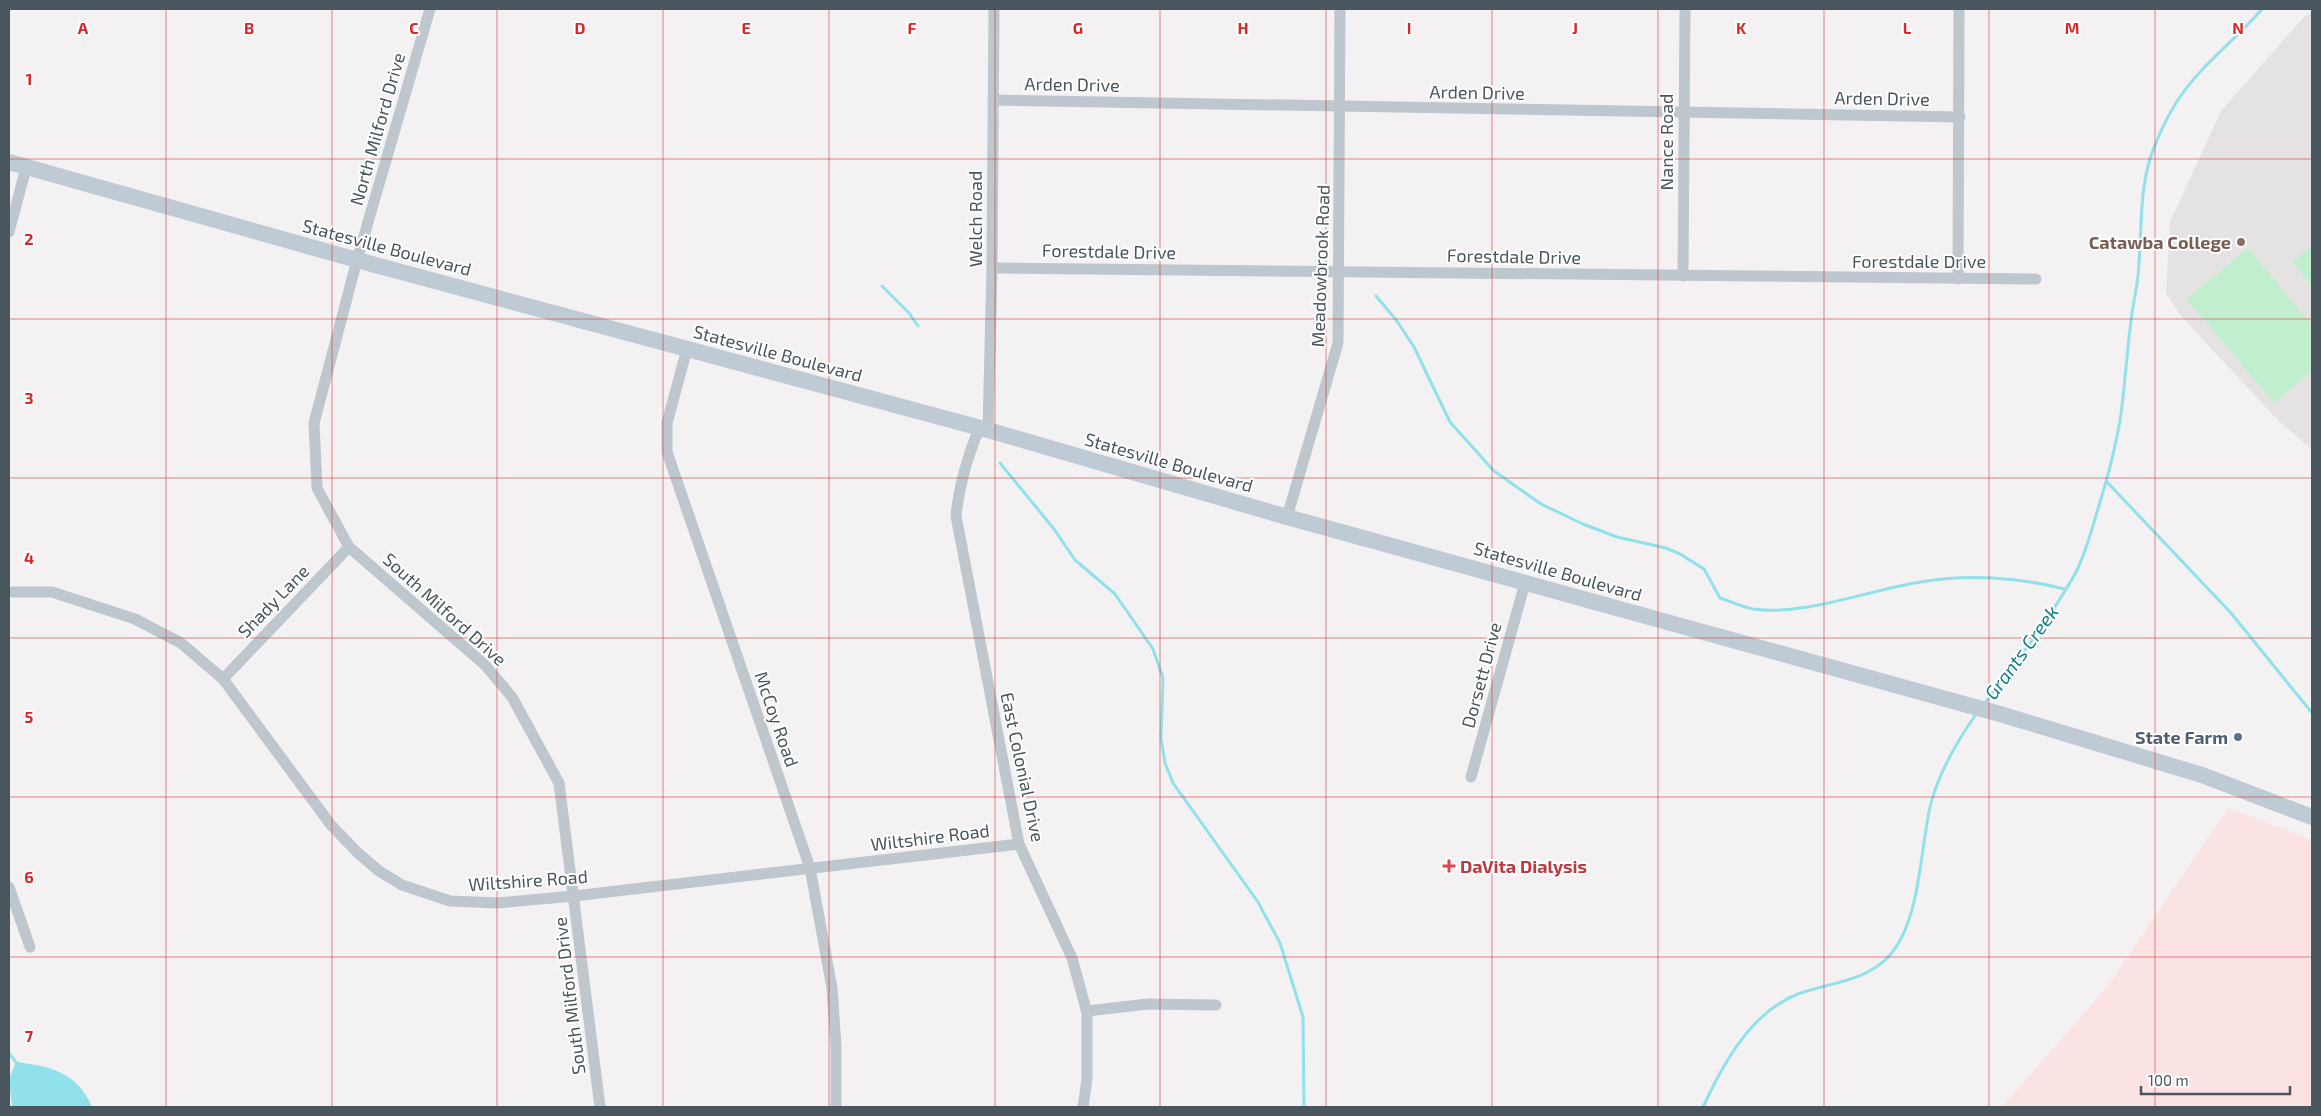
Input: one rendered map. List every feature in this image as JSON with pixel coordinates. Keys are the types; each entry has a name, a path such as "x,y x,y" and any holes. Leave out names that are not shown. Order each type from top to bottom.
{"main road":[{"name":"Statesville Boulevard","path":"9,162 357,260 984,429 1287,517 2000,714 2202,775 2312,817"}],"street":[{"name":"North Milford Drive","path":"357,260 430,9"},
{"name":"Welch Road","path":"984,429 992,268 994,9"},
{"name":"Meadowbrook Road","path":"1287,517 1338,343 1341,108 1340,9"},
{"name":"Nance Road","path":"1683,276 1685,9"},
{"path":"1958,279 1959,9"},
{"name":"Arden Drive","path":"993,100 1341,108 1960,116"},
{"path":"9,232 26,168"},
{"name":"South Milford Drive","path":"357,260 314,423 317,488 349,548 485,665 512,697 559,783 600,1107"},
{"name":"Forestdale Drive","path":"992,268 2036,279"},
{"name":"McCoy Road","path":"687,349 666,423 666,452 810,868 832,988 836,1046 836,1107"},
{"name":"East Colonial Drive","path":"984,429 966,463 958,494 956,516 1019,844 1072,958 1087,1011 1087,1079 1083,1107"},
{"name":"Shady Lane","path":"223,679 349,548"},
{"name":"Dorsett Drive","path":"1471,777 1525,583"},
{"name":"Wiltshire Road","path":"9,592 52,592 135,619 181,643 223,679 331,825 358,853 379,871 402,885 450,901 498,903 574,896 1019,844"},
{"path":"9,887 30,947"},
{"path":"1087,1011 1148,1004 1216,1005"}],"shaded area":[{"name":"Catawba College","path":"2312,13 2312,450 2277,419 2181,316 2166,293 2170,222 2221,111 2304,17"},
{"path":"2228,808 2312,840 2312,1107 2002,1107 2107,987"}],"green space":[{"path":"2312,246 2312,288 2293,261"},
{"path":"2248,248 2312,325 2312,371 2274,403 2187,299"}],"water":[{"path":"16,1062 51,1069 70,1078 86,1095 92,1107 12,1107 9,1079"}],"waterway":[{"name":"Grants Creek","path":"1984,704 2032,640 2065,591 2079,567 2090,536 2117,439 2137,281 2144,188 2151,155 2166,120 2185,90 2262,9"},
{"path":"882,286 909,313 918,326"},
{"path":"1376,296 1397,321 1414,347 1450,422 1494,471 1541,504 1583,524 1617,537 1666,548 1680,554 1704,569 1720,598 1753,609 1794,609 1921,582 1957,578 2011,579 2064,589"},
{"path":"1000,463 1054,529 1075,560 1115,594 1153,649 1163,678 1161,738 1165,763 1173,783 1258,902 1280,943 1303,1017 1304,1107"},
{"path":"2107,482 2231,613 2312,713"},
{"name":"Grants Creek","path":"1703,1107 1729,1057 1740,1041 1766,1013 1781,1002 1798,994 1847,980 1870,971 1890,955 1908,923 1914,903 1927,821 1939,779 1950,756 1977,713"},
{"path":"9,1053 18,1065"}],"place":[{"name":"Catawba College","path":"2241,242"},
{"name":"State Farm","path":"2238,737"},
{"name":"DaVita Dialysis","path":"1449,866"}]}
